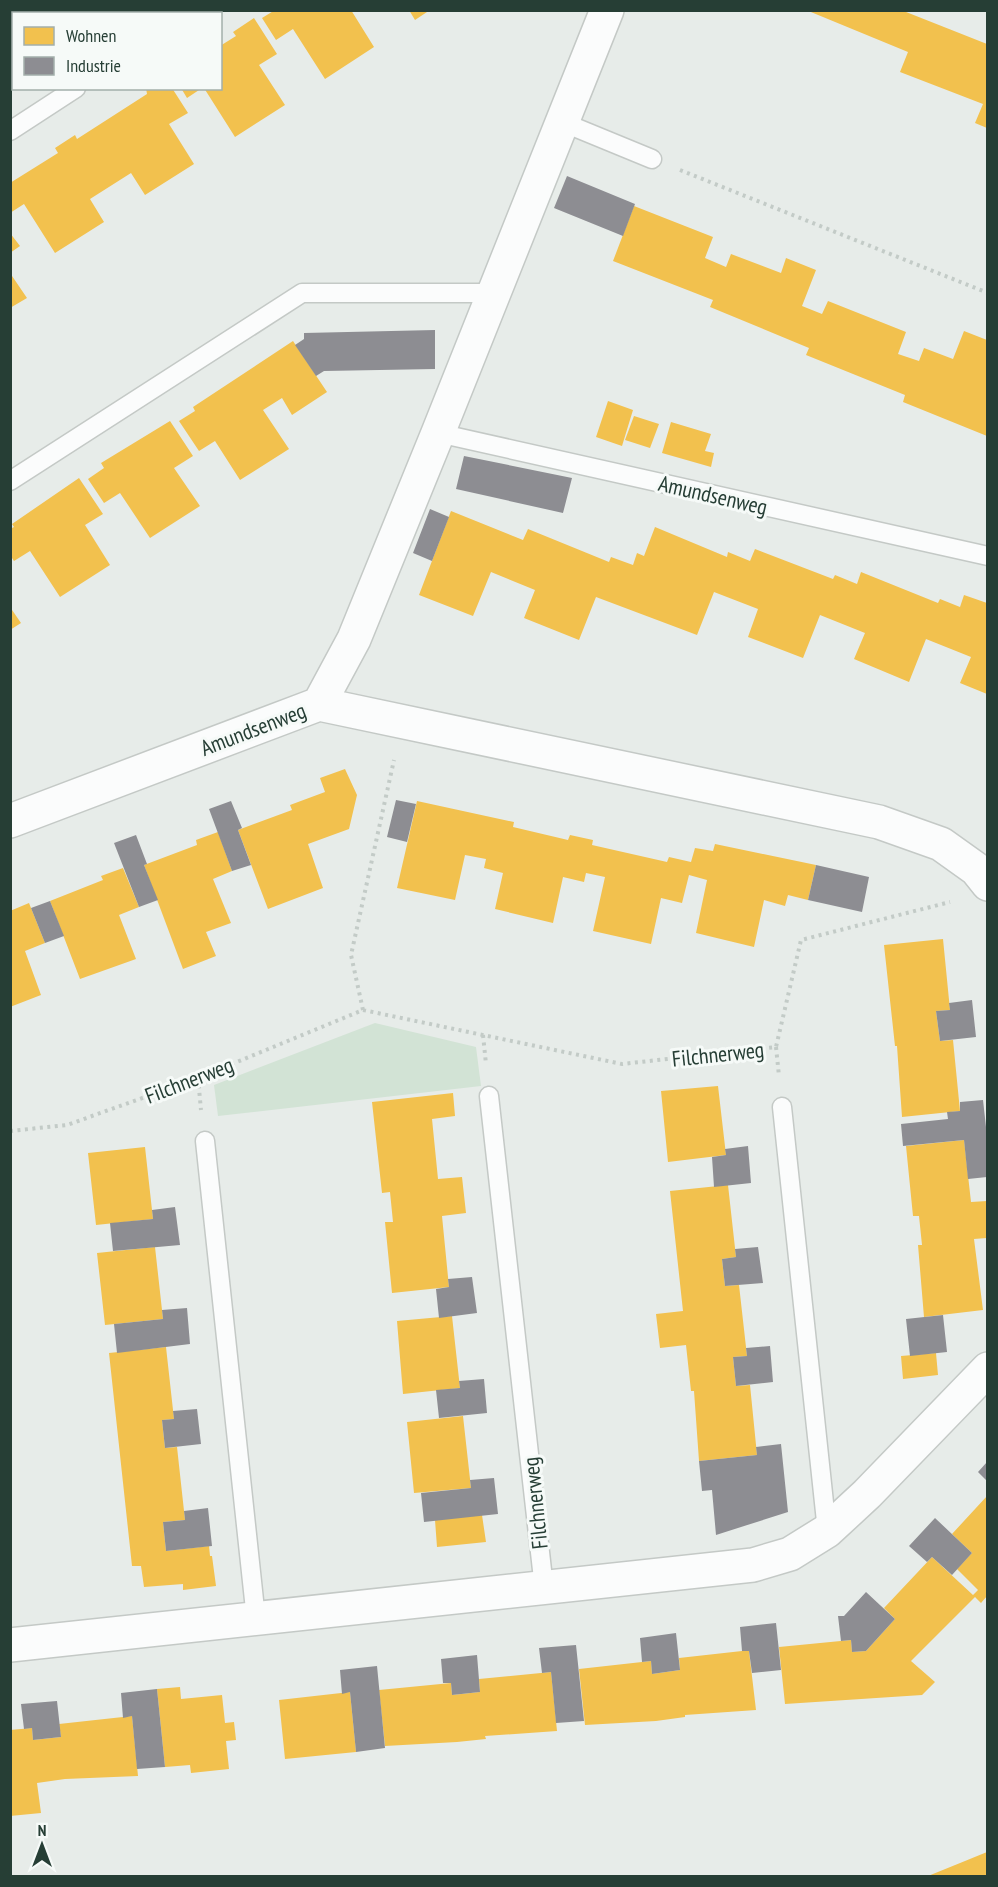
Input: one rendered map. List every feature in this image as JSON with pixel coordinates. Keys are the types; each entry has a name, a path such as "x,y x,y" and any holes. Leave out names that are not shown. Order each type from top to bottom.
{"street":[{"name":"Amundsenweg","path":"10,821 319,704 354,639 607,10"},
{"path":"319,704 879,822 941,844 976,869 987,884"},
{"path":"10,1645 753,1565 790,1554 827,1532 867,1494 987,1369"}],"lane":[{"path":"10,131 73,90"},
{"path":"562,122 652,159"},
{"path":"10,481 302,293 495,293"},
{"name":"Amundsenweg","path":"438,433 987,556"},
{"name":"Filchnerweg","path":"489,1096 544,1588"},
{"path":"782,1107 827,1532"},
{"path":"205,1141 256,1619"}],"path":[{"path":"652,159 987,293"},
{"path":"363,1010 351,955 384,804"},
{"name":"Filchnerweg","path":"10,1131 67,1125 198,1078 363,1010 622,1064 776,1047 801,940 955,901"}],"green space":[{"path":"375,1023 476,1047 481,1086 218,1116 214,1085"}],"building: Wohnen":[{"path":"275,10 351,10 374,47 325,79 293,29 276,40 262,18"},
{"path":"409,10 430,10 415,20"},
{"path":"806,10 901,10 987,44 987,128 975,123 983,104 900,72 908,52"},
{"path":"254,18 277,54 259,65 285,105 235,137 205,90 222,90 222,45 236,36 233,32"},
{"path":"146,90 173,90 188,113 169,124 194,164 145,195 131,173 90,199 104,222 55,253 24,204 10,213 10,183 58,153 55,148 75,135 77,139 147,94"},
{"path":"182,90 199,90 187,98"},
{"path":"634,206 713,237 705,258 726,267 731,254 781,273 786,258 816,270 802,306 822,314 828,301 906,332 898,354 919,361 924,348 953,359 964,331 987,340 987,436 903,402 905,395 806,355 809,348 710,307 713,300 613,261"},
{"path":"10,233 20,246 10,253"},
{"path":"10,273 27,298 10,308"},
{"path":"293,341 327,392 292,415 282,398 263,410 289,449 240,480 215,441 199,451 179,421 195,411 193,407"},
{"path":"608,401 633,410 622,446 596,437"},
{"path":"634,416 659,424 650,448 625,440"},
{"path":"170,421 193,456 174,468 200,506 150,538 120,493 104,503 88,479 104,468 101,463"},
{"path":"671,422 711,434 705,451 714,453 711,467 662,453"},
{"path":"79,478 103,514 85,525 110,565 60,597 30,551 14,561 10,555 10,529 14,527 12,524"},
{"path":"451,511 523,540 528,529 609,562 611,557 633,565 637,553 644,556 655,527 727,557 728,552 750,561 755,549 833,579 835,575 857,584 861,572 938,603 940,599 960,607 964,595 987,603 987,694 960,683 971,657 926,639 909,682 854,659 865,633 820,615 803,658 748,637 758,609 714,592 697,635 596,597 579,640 524,618 535,590 491,572 473,616 419,595"},
{"path":"10,607 21,623 10,630"},
{"path":"345,769 357,795 349,829 308,844 323,888 268,909 238,830 292,810 290,805 325,792 320,778"},
{"path":"417,801 514,822 513,827 568,840 570,835 593,840 592,845 667,862 669,857 691,862 695,848 713,851 715,844 816,865 808,900 788,895 785,906 764,900 754,947 696,933 707,880 689,875 682,903 661,898 651,944 593,931 605,877 586,873 584,882 563,877 553,923 495,909 503,873 484,868 486,859 465,855 455,900 397,888"},
{"path":"218,832 232,871 213,879 231,923 206,932 216,956 183,969 144,865 197,845 196,840"},
{"path":"123,868 139,907 119,915 136,959 80,979 50,901 103,880 101,876"},
{"path":"29,903 45,943 25,951 41,995 10,1007 10,911"},
{"path":"943,939 950,1010 936,1011 940,1041 953,1040 960,1111 902,1117 897,1046 895,1046 884,945"},
{"path":"718,1086 726,1155 668,1162 661,1091"},
{"path":"453,1093 455,1116 432,1119 438,1179 462,1177 466,1213 442,1216 449,1287 392,1293 385,1222 393,1222 390,1192 382,1193 372,1102"},
{"path":"964,1140 971,1202 987,1201 987,1238 974,1239 983,1310 924,1317 918,1245 922,1245 919,1216 913,1216 906,1146"},
{"path":"145,1147 153,1219 96,1225 88,1153"},
{"path":"728,1185 736,1257 722,1259 725,1286 739,1285 747,1356 733,1357 736,1386 750,1385 757,1455 699,1461 694,1391 691,1391 686,1345 660,1348 656,1314 683,1311 670,1191"},
{"path":"155,1247 163,1319 105,1325 97,1253"},
{"path":"452,1316 460,1388 403,1394 397,1321"},
{"path":"166,1347 174,1419 162,1420 165,1448 177,1447 185,1520 163,1522 166,1551 209,1546 216,1586 183,1590 183,1584 144,1587 141,1566 132,1566 109,1353"},
{"path":"936,1353 938,1375 903,1379 901,1356"},
{"path":"463,1416 471,1488 414,1493 407,1422"},
{"path":"987,1496 987,1596 981,1603 975,1597 911,1661 935,1682 922,1695 785,1704 779,1647 851,1640 852,1652 866,1651 895,1619 884,1608 932,1557 973,1595 978,1590 957,1569 972,1553 952,1534"},
{"path":"482,1515 486,1542 437,1547 435,1520"},
{"path":"749,1651 756,1710 685,1715 685,1717 656,1721 585,1725 579,1669 651,1661 652,1674 680,1670 679,1658"},
{"path":"551,1672 557,1731 485,1736 486,1739 457,1742 385,1746 379,1690 451,1683 452,1695 480,1692 479,1679"},
{"path":"180,1687 181,1699 222,1695 225,1723 234,1722 236,1740 226,1741 229,1769 191,1773 190,1765 165,1767 157,1689"},
{"path":"350,1692 356,1752 285,1759 279,1700"},
{"path":"132,1716 138,1776 65,1779 37,1783 41,1813 10,1816 10,1730 32,1728 33,1740 61,1737 59,1724"},
{"path":"987,1852 987,1876 928,1876 965,1861"}],"building: Industrie":[{"path":"567,176 635,204 623,236 554,208"},
{"path":"435,330 435,369 324,371 316,376 295,345 304,339 304,333"},
{"path":"464,456 572,478 563,513 456,489"},
{"path":"430,509 449,517 432,561 413,553"},
{"path":"396,800 416,804 407,842 387,837"},
{"path":"231,801 242,828 238,830 251,865 232,871 209,809"},
{"path":"136,835 147,864 144,865 158,900 139,907 114,843"},
{"path":"816,865 869,877 862,912 808,900"},
{"path":"50,901 64,936 45,943 31,908"},
{"path":"972,1000 976,1037 940,1041 936,1011 950,1010 949,1003"},
{"path":"983,1100 987,1136 987,1177 968,1179 964,1140 903,1146 901,1124 948,1119 947,1112 960,1111 960,1102"},
{"path":"748,1146 751,1183 714,1187 712,1157 726,1155 725,1149"},
{"path":"175,1207 180,1245 113,1251 110,1223 153,1219 152,1210"},
{"path":"758,1247 763,1283 725,1286 722,1259 736,1257 735,1249"},
{"path":"472,1277 477,1313 439,1318 436,1289 449,1287 448,1279"},
{"path":"187,1308 190,1344 117,1353 114,1324 163,1319 162,1310"},
{"path":"943,1315 947,1352 910,1356 906,1319"},
{"path":"770,1346 773,1382 736,1386 733,1357 747,1356 746,1348"},
{"path":"484,1379 487,1413 439,1418 436,1390 460,1388 459,1381"},
{"path":"197,1409 201,1444 165,1448 162,1420 174,1419 173,1411"},
{"path":"781,1444 788,1512 716,1535 712,1490 702,1491 699,1461 757,1455 756,1447"},
{"path":"987,1462 987,1481 978,1472"},
{"path":"494,1478 498,1514 424,1522 421,1493 471,1488 470,1480"},
{"path":"208,1508 212,1546 166,1551 163,1522 185,1520 184,1511"},
{"path":"935,1518 972,1553 952,1575 932,1557 927,1562 909,1546"},
{"path":"866,1592 895,1619 866,1651 852,1652 851,1640 841,1641 838,1616 844,1616"},
{"path":"776,1623 781,1670 752,1673 749,1651 742,1651 740,1627"},
{"path":"676,1633 680,1670 652,1674 651,1661 642,1662 640,1638"},
{"path":"576,1645 584,1721 556,1723 551,1672 542,1673 539,1648"},
{"path":"477,1655 480,1692 452,1695 451,1683 443,1683 441,1659"},
{"path":"377,1666 385,1748 356,1752 350,1692 342,1694 340,1670"},
{"path":"157,1689 165,1767 137,1769 132,1716 123,1718 121,1693"},
{"path":"57,1701 61,1737 33,1740 32,1728 24,1729 21,1704"}]}
